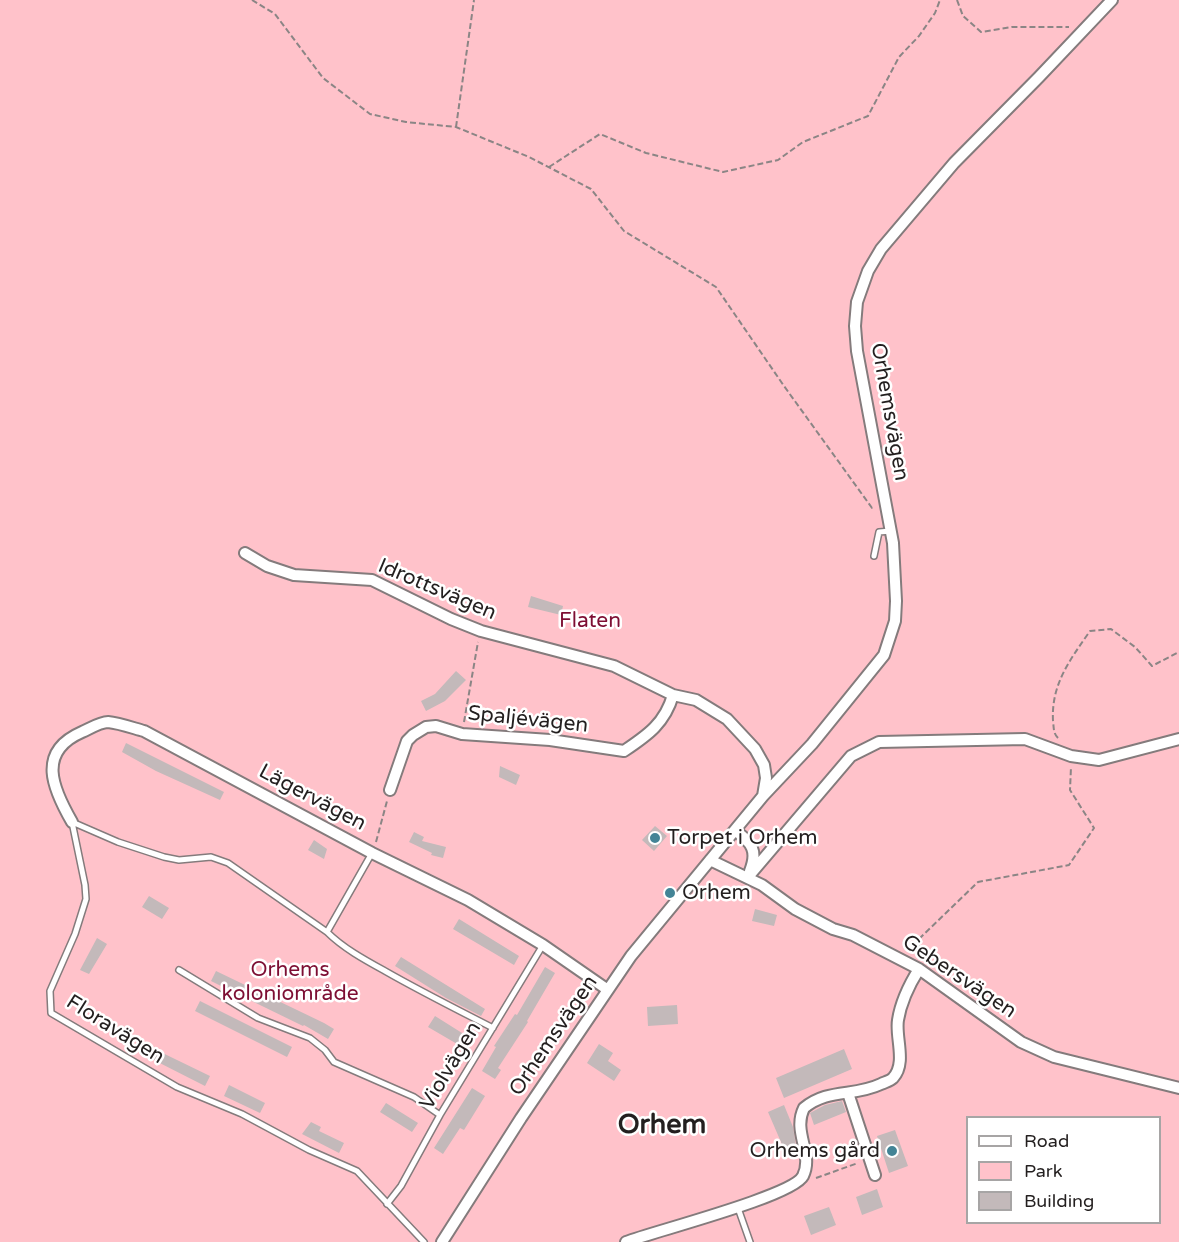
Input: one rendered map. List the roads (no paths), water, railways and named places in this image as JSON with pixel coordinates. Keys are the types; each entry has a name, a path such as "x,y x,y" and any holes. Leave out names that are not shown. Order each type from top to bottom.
{"street":[{"name":"Orhemsvägen","path":"442,1242 521,1118 631,956 763,796 812,744 884,655 895,621 893,543 857,351 855,326 857,302 867,271 881,249 954,163 1112,0"},
{"name":"Idrottsvägen","path":"246,554 267,566 294,574 372,580 451,619 481,631 614,666 673,695 696,699 727,719 755,749 765,765 766,778 763,796"},
{"name":"Spaljévägen","path":"390,790 407,741 426,727 436,726 462,734 550,740 624,751 649,735 666,713 673,695"},
{"name":"Lägervägen","path":"72,822 58,797 52,777 53,758 62,745 76,735 106,722 144,731 372,853 468,900 543,945 608,990"},
{"path":"748,877 851,756 879,742 1025,739 1071,756 1099,760 1179,739"},
{"path":"736,831 751,842 754,860 748,877"},
{"path":"710,860 748,877"},
{"name":"Gebersvägen","path":"748,877 795,909 853,935 919,969 1021,1042 1054,1057 1179,1088"},
{"path":"626,1242 738,1208 796,1185 803,1176 805,1168 805,1148 799,1125 804,1108 824,1096 869,1090 892,1078 899,1068 898,1019 906,990 919,969"},
{"path":"848,1092 875,1175"}],"lane":[{"path":"874,556 879,532 891,531"},
{"path":"72,822 118,842 164,857 179,860 211,857 228,863 367,961 493,1028"},
{"name":"Floravägen","path":"72,822 86,898 75,934 63,956 50,991 51,1013 177,1087 242,1114 309,1150 357,1171 424,1242"},
{"path":"327,932 372,853"},
{"name":"Violvägen","path":"387,1204 401,1186 440,1115 543,945"},
{"path":"178,969 258,1018 310,1038 325,1050 334,1062 414,1097 440,1115"},
{"path":"738,1208 750,1242"}],"place":[{"name":"Torpet i Orhem","path":"655,838"},
{"name":"Orhem","path":"670,893"},
{"name":"Orhems gård","path":"892,1151"}],"district":[{"name":"Orhem","path":"662,1126"}],"park label":[{"name":"Flaten","path":"590,621"},
{"name":"Orhems koloniområde","path":"290,982"}]}
